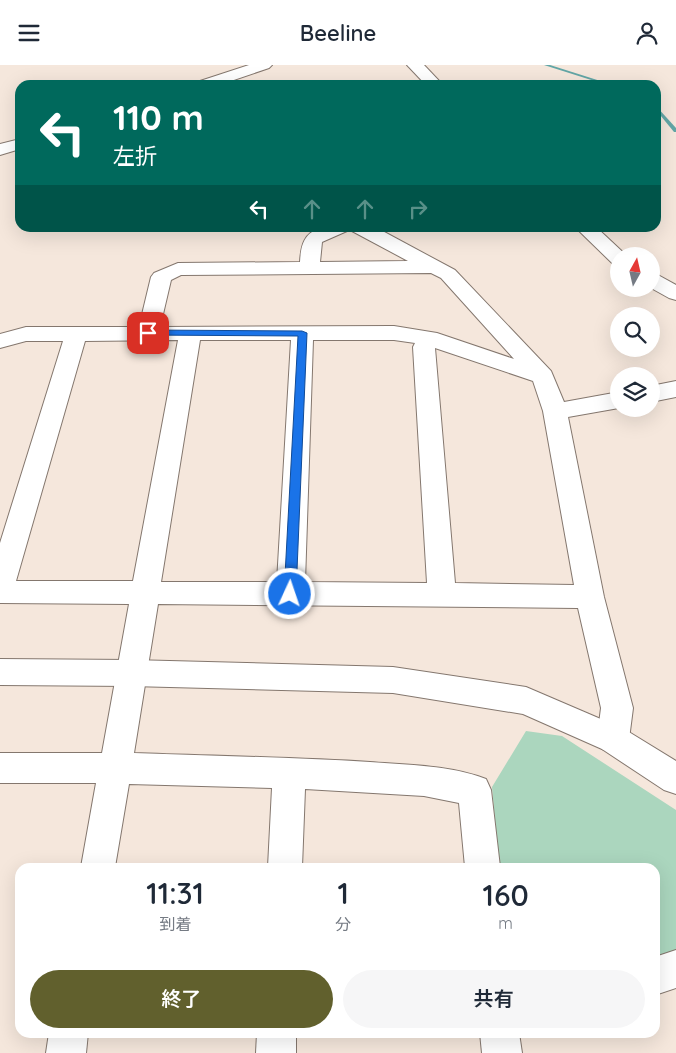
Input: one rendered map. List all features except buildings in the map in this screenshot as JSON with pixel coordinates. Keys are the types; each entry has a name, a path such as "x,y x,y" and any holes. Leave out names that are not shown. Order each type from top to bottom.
{"street":[{"path":"218,80 264,65"},
{"path":"415,65 430,80"},
{"path":"0,151 15,146"},
{"path":"310,268 311,241 314,237 327,232"},
{"path":"368,232 448,274 543,376 555,411 590,597 616,708 613,739"},
{"path":"589,232 610,251"},
{"path":"148,333 161,277 178,269 434,267"},
{"path":"660,284 676,294"},
{"path":"99,863 190,333"},
{"path":"290,594 302,333"},
{"path":"0,341 26,334 394,333 429,338 543,376"},
{"path":"0,588 76,334"},
{"path":"429,338 424,347 442,595"},
{"path":"660,392 676,389"},
{"path":"555,411 610,402"},
{"path":"0,593 590,597"},
{"path":"0,672 132,673 393,680 526,701 613,739 676,779"},
{"path":"0,768 115,768 424,781 474,791 482,863"},
{"path":"285,863 289,774"},
{"path":"660,974 676,969"},
{"path":"66,1053 69,1038"},
{"path":"276,1053 277,1038"},
{"path":"500,1038 502,1053"}],"green space":[{"path":"526,731 562,736 676,810 676,953 660,958 660,863 499,863 492,787"}],"waterway":[{"path":"546,65 595,80"},
{"path":"661,113 676,131"}],"route":[{"path":"148,333 302,333 290,594"}]}
